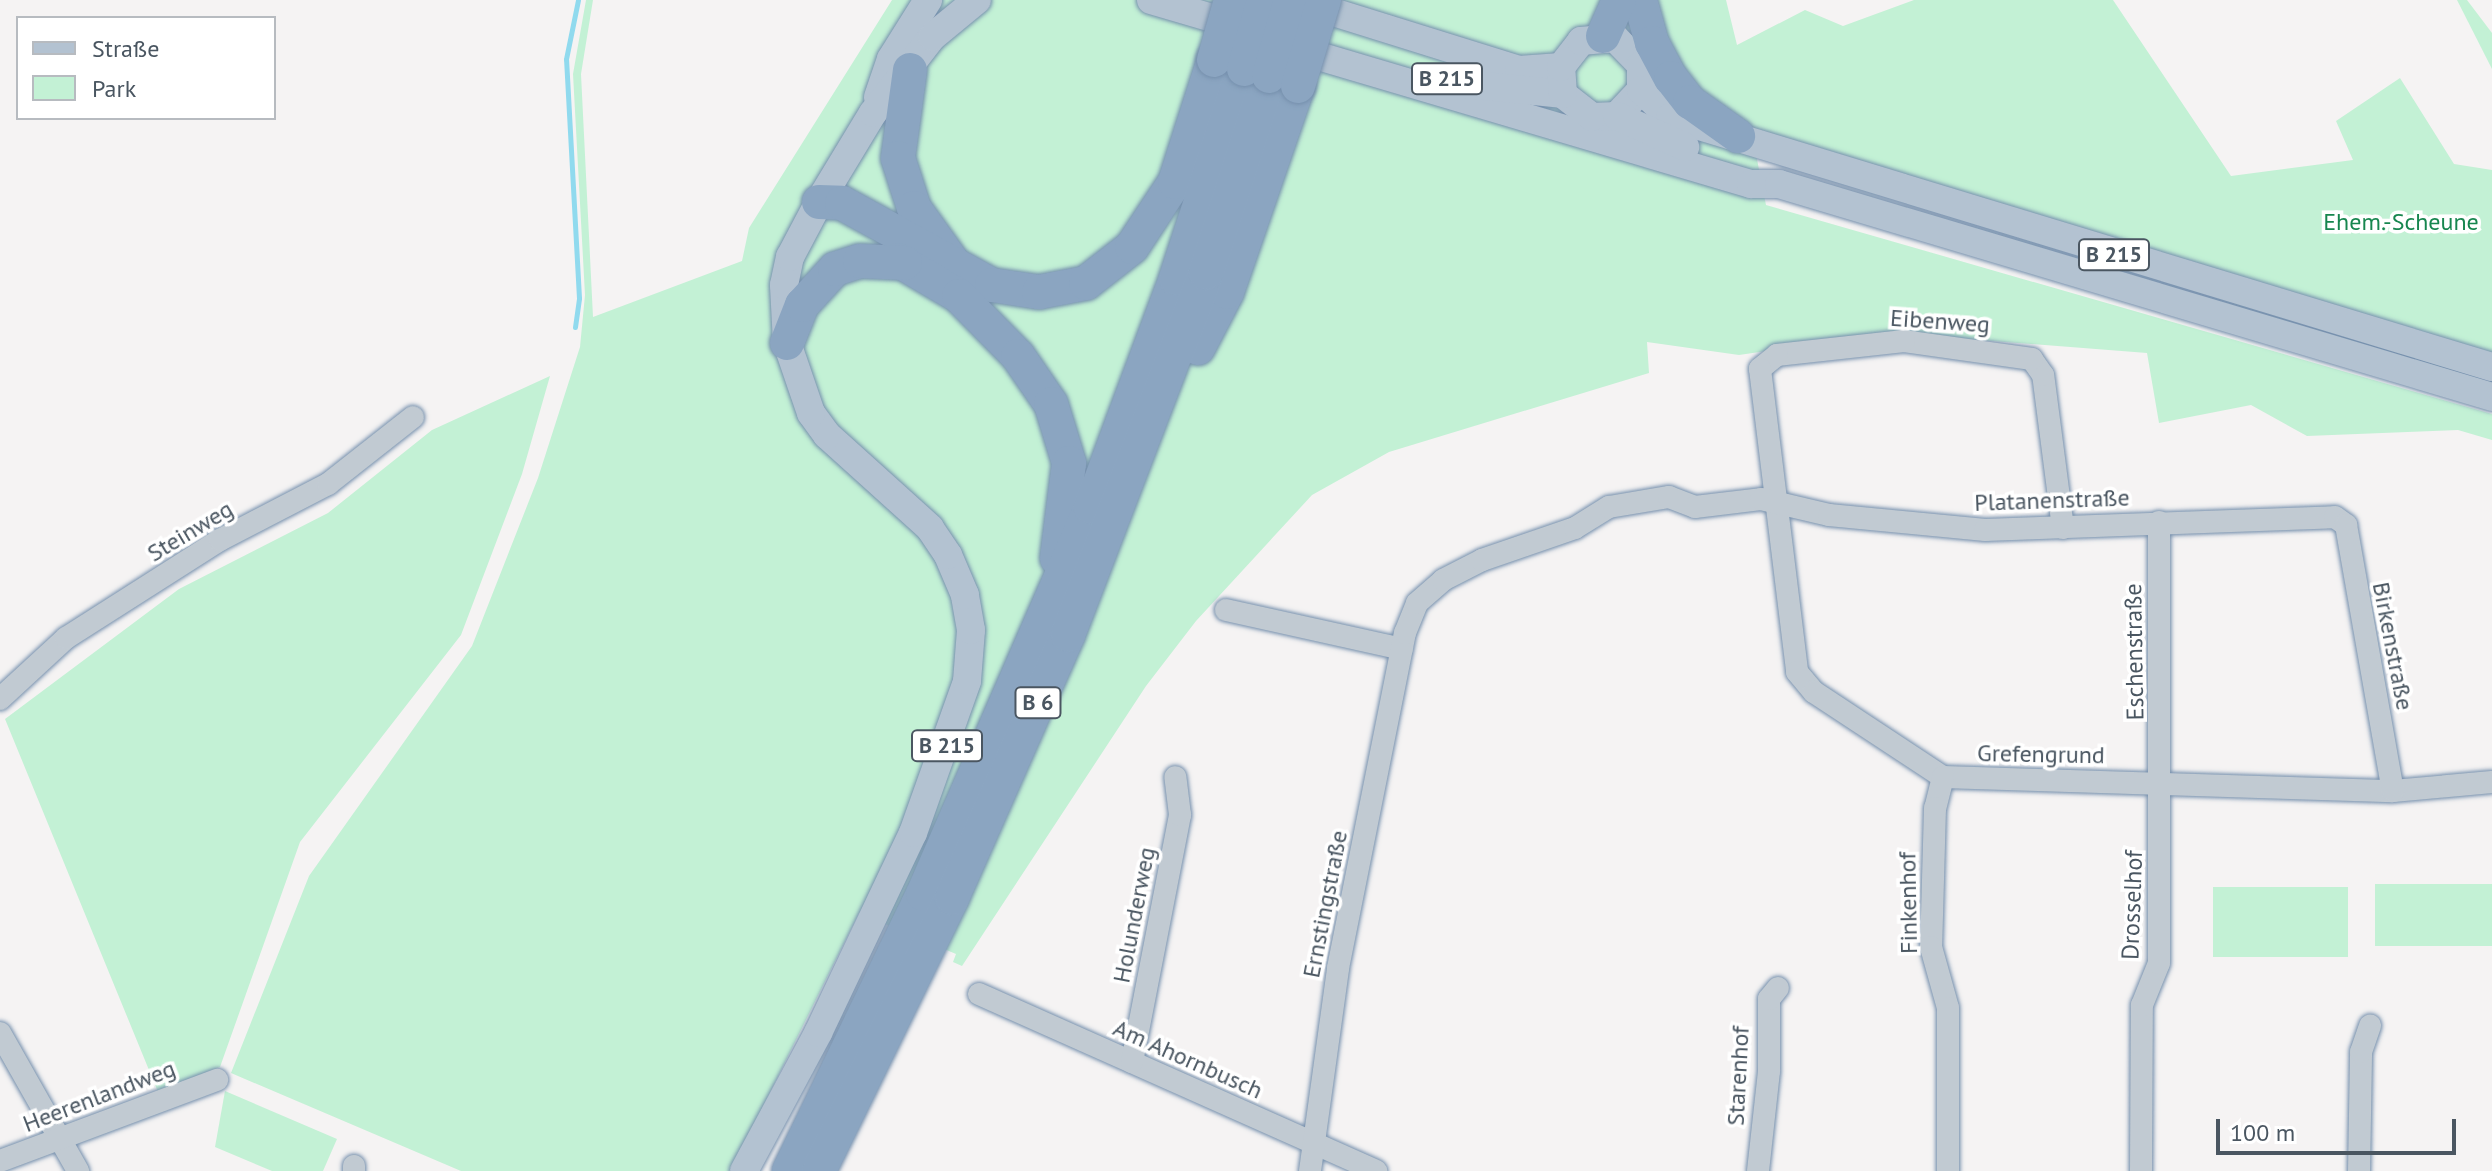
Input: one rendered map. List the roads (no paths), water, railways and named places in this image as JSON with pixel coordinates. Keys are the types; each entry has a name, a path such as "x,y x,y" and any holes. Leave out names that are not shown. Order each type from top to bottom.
{"highway":[{"path":"1231,0 1256,73"},
{"name":"B 6","path":"819,1171 952,898 1136,465 1206,273 1256,73 1264,0"},
{"name":"B 6","path":"789,1171 923,894 1049,606 1256,73 1293,0"},
{"path":"819,202 842,203 992,285 1039,292 1086,283 1132,247 1175,182 1256,73 1324,0"},
{"path":"1615,40 1619,0"},
{"path":"1615,40 1633,0"},
{"path":"1640,0 1652,43 1671,78 1690,102 1738,136"},
{"path":"910,70 898,158 914,208 954,264"},
{"path":"819,202 833,223 959,296 1018,356 1051,404 1069,463 1049,606"},
{"path":"787,343 802,305 835,269 860,261 905,263"}],"main road":[{"name":"B 215","path":"873,113 891,59 928,0"},
{"name":"B 215","path":"744,1171 831,1007 913,833 967,681 971,630 965,595 948,555 908,504 827,435 799,389 787,343 783,301 790,257 873,113 910,70 932,37 977,0"},
{"name":"B 215","path":"1151,0 1272,36 1466,85 1562,80"},
{"name":"B 215","path":"1293,0 1519,70 1562,80 1580,113 1617,116 1665,142 1758,169 1779,184"},
{"name":"B 215","path":"1272,36 1290,48 1751,184 1779,184 2492,397"},
{"path":"1562,80 1572,48 1615,40 1641,65 1641,90 1617,116"},
{"name":"B 215","path":"1641,90 1670,117 1738,136 1863,179 2492,367"}],"street":[{"name":"Eibenweg","path":"1775,500 1759,382 1767,359 1817,348 1904,341 2020,354 2038,365 2063,528"},
{"name":"Steinweg","path":"0,699 66,638 220,540 328,484 413,417"},
{"name":"Ernstingstraße","path":"1310,1171 1310,1141 1338,968 1402,649 1417,603 1443,580 1482,560 1575,528 1609,507 1669,497 1695,507 1775,500"},
{"name":"Platanenstraße","path":"1775,500 1829,515 1901,518 1945,529 2063,528 2335,517"},
{"name":"Grefengrund","path":"1775,500 1797,672 1814,692 1943,777 2393,791 2492,782"},
{"name":"Birkenstraße","path":"2335,517 2346,525 2393,791"},
{"name":"Eschenstraße","path":"2159,522 2161,782"},
{"path":"1226,610 1402,649"},
{"name":"Holunderweg","path":"1132,1062 1180,815 1175,777"},
{"name":"Finkenhof","path":"1943,777 1935,808 1931,947 1948,1008 1948,1171"},
{"name":"Drosselhof","path":"2141,1171 2142,1005 2159,963 2161,782"},
{"name":"Starenhof","path":"1758,1171 1769,1071 1769,999 1778,988"},
{"name":"Am Ahornbusch","path":"979,994 1376,1171"},
{"path":"2359,1171 2361,1052 2370,1026"},
{"path":"0,1033 78,1171"},
{"name":"Heerenlandweg","path":"0,1161 217,1080"}],"waterway":[{"path":"575,327 579,298 566,59 578,0"}],"park label":[{"name":"Ehem.-Scheune","path":"2401,222"}]}
